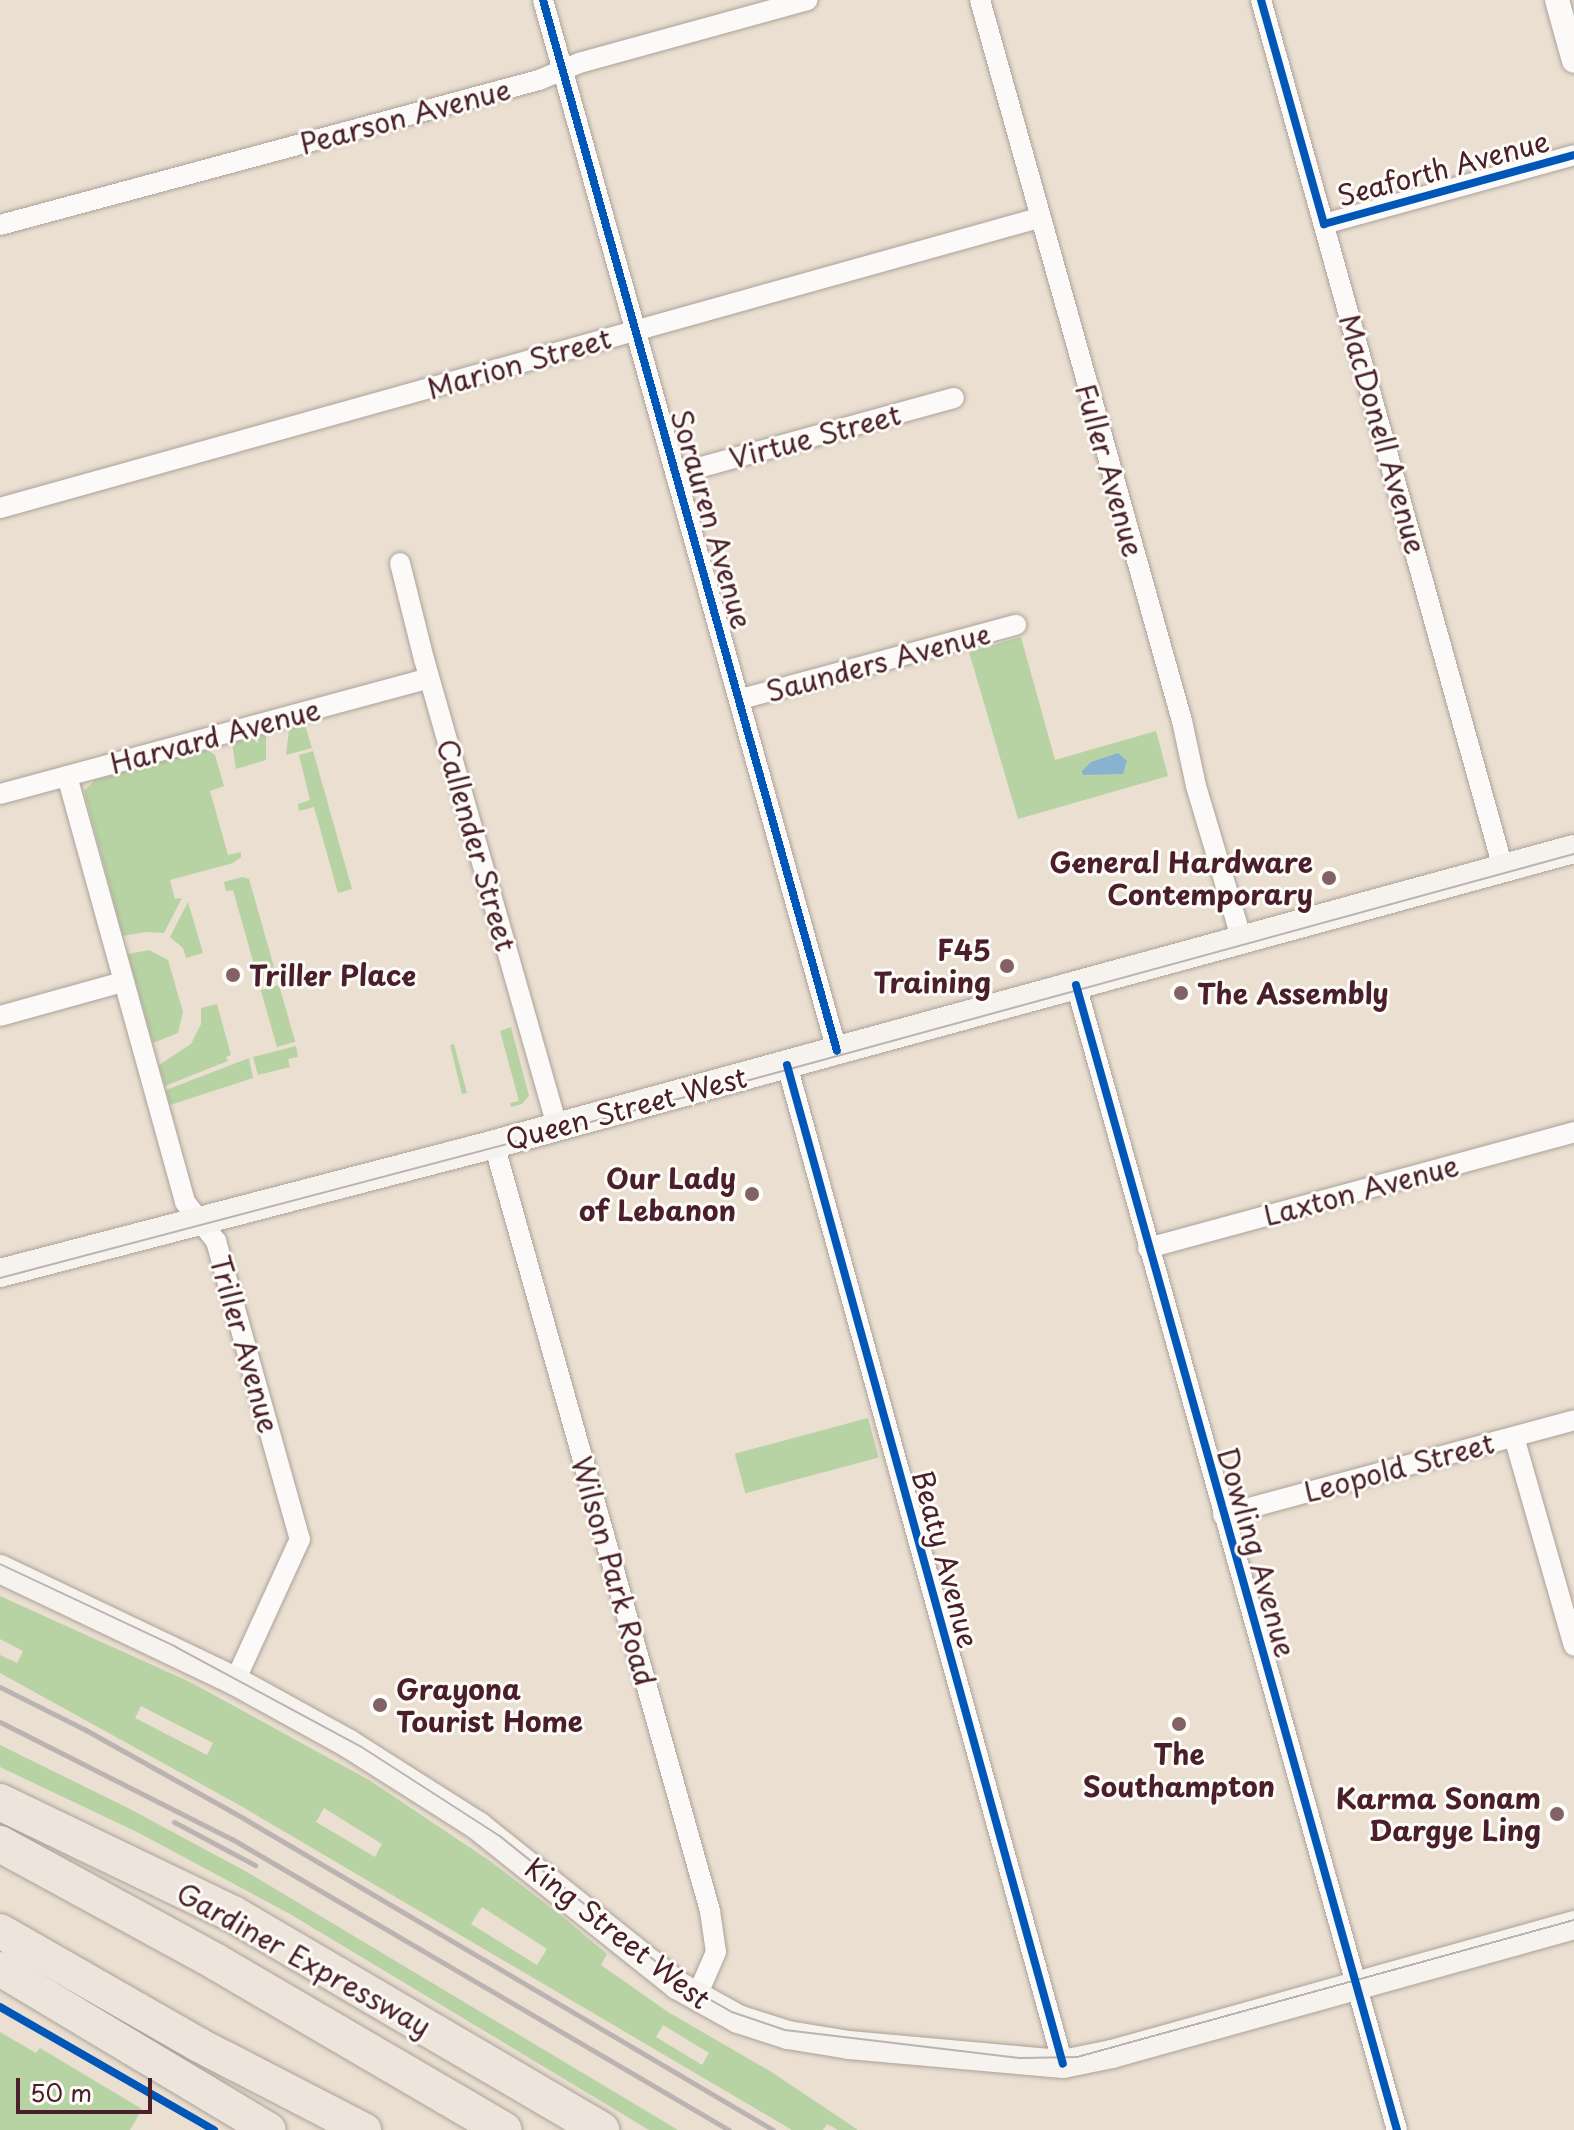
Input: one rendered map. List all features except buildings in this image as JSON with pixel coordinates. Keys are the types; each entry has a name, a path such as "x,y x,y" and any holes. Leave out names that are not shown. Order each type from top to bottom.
{"highway":[{"name":"Gardiner Expressway","path":"0,1802 233,1914 601,2130"},
{"name":"Gardiner Expressway","path":"0,1844 216,1962 503,2130"},
{"path":"0,1931 199,2045 364,2130"},
{"path":"0,1969 269,2130"}],"main road":[{"name":"Queen Street West","path":"0,1273 494,1144 1574,849"},
{"name":"King Street West","path":"0,1569 235,1681 349,1744 478,1826 696,1998 759,2027 812,2040 1063,2064 1574,1925"}],"street":[{"name":"Sorauren Avenue","path":"543,0 837,1051"},
{"name":"Pearson Avenue","path":"0,225 539,80 807,0"},
{"name":"Fuller Avenue","path":"980,0 1183,725 1196,786 1242,940"},
{"name":"MacDonell Avenue","path":"1261,0 1503,868"},
{"path":"1557,0 1574,61"},
{"name":"Seaforth Avenue","path":"1324,224 1574,155"},
{"name":"Marion Street","path":"0,508 1039,218"},
{"name":"Virtue Street","path":"676,474 954,398"},
{"name":"Callender Street","path":"400,563 429,678 557,1127"},
{"name":"Saunders Avenue","path":"741,699 1016,625"},
{"name":"Harvard Avenue","path":"0,794 429,678"},
{"name":"Triller Avenue","path":"67,776 185,1202 216,1241 300,1539 235,1681"},
{"path":"0,1016 123,982"},
{"name":"Dowling Avenue","path":"1076,985 1397,2130"},
{"name":"Beaty Avenue","path":"787,1065 1063,2064"},
{"name":"Laxton Avenue","path":"1148,1248 1574,1132"},
{"name":"Wilson Park Road","path":"494,1144 710,1911 716,1952 696,1998"},
{"name":"Leopold Street","path":"1223,1515 1574,1420"},
{"path":"1514,1437 1574,1646"}],"green space":[{"path":"1021,637 1055,760 1156,731 1168,776 1018,819 969,652"},
{"path":"304,722 312,748 286,755 289,729"},
{"path":"266,733 266,760 236,769 232,743"},
{"path":"207,750 215,755 224,786 210,791 228,855 241,852 241,857 233,863 170,880 175,899 182,898 164,933 123,936 84,791 95,780"},
{"path":"313,751 352,889 338,893 314,807 299,811 298,804 310,800 299,755"},
{"path":"242,877 249,879 274,967 256,972 233,890 226,891 224,882"},
{"path":"188,902 203,953 186,958 183,948 170,937"},
{"path":"149,950 168,960 183,1012 178,1033 153,1043 128,954"},
{"path":"279,985 295,1042 277,1047 261,990"},
{"path":"217,1004 231,1055 226,1057 228,1061 165,1086 159,1065 191,1044 201,1024 201,1008"},
{"path":"511,1027 529,1096 522,1104 511,1107 510,1103 519,1101 500,1031"},
{"path":"454,1044 467,1093 462,1094 450,1045"},
{"path":"296,1046 298,1057 288,1059 290,1067 258,1075 253,1057"},
{"path":"249,1058 253,1078 170,1105 166,1090"},
{"path":"868,1418 879,1458 745,1493 735,1454"},
{"path":"0,1596 192,1683 369,1780 490,1861 563,1917 607,1954 601,1965 668,2012 773,2073 858,2130 838,2130 827,2124 823,2130 792,2130 241,1806 0,1673 0,1655 17,1663 23,1651 0,1639","holes":["141,1706 213,1743 207,1755 135,1718","324,1808 382,1844 375,1857 316,1822","482,1907 547,1949 537,1965 471,1924","663,2025 709,2053 702,2065 656,2037"]},
{"path":"0,1745 128,1808 247,1872 678,2130 649,2130 290,1914 139,1833 0,1767"},
{"path":"0,2032 36,2053 40,2048 142,2109 130,2130 0,2130"}],"water":[{"path":"1118,753 1127,761 1123,774 1083,775 1082,771 1091,762"}],"tram line":[{"path":"0,1278 757,1078 1574,854"},
{"path":"0,1564 176,1647 360,1746 501,1837 686,1986 732,2012 785,2030 1019,2058 1077,2057 1574,1920"}],"railway":[{"path":"0,1687 84,1729 243,1818 773,2130"},
{"path":"0,1722 232,1839 729,2130"},
{"path":"174,1822 255,1865"}],"cycle path":[{"path":"543,0 837,1051"},
{"path":"1261,0 1324,224 1574,155"},
{"path":"1076,985 1397,2130"},
{"path":"787,1065 1063,2064"},
{"path":"0,2007 214,2130"}],"place":[{"name":"General Hardware Contemporary","path":"1329,878"},
{"name":"F45 Training","path":"1007,966"},
{"name":"Triller Place","path":"233,975"},
{"name":"The Assembly","path":"1181,993"},
{"name":"Our Lady of Lebanon","path":"752,1194"},
{"name":"Grayona Tourist Home","path":"380,1705"},
{"name":"The Southampton","path":"1179,1724"},
{"name":"Karma Sonam Dargye Ling","path":"1557,1814"}]}
